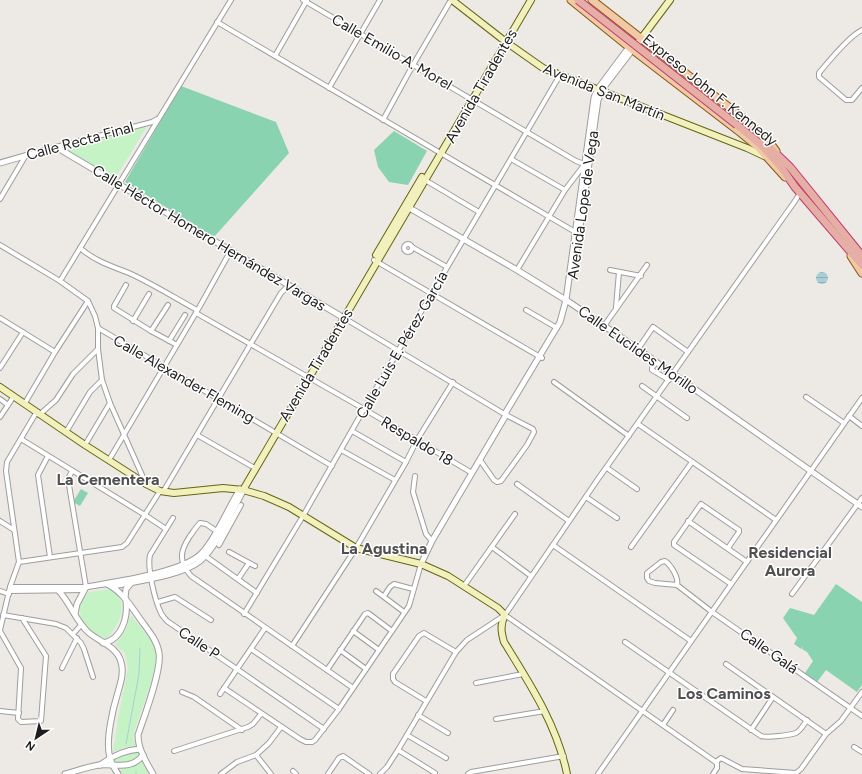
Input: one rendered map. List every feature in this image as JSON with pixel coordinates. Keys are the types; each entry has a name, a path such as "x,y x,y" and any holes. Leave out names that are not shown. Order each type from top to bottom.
{"highway":[{"name":"Expreso John F. Kennedy","path":"578,0 738,123 776,161 797,190 862,265"},
{"name":"Expreso John F. Kennedy","path":"585,0 783,159 862,256"}],"main road":[{"name":"Avenida San Martín","path":"451,0 504,41 543,68 747,148 770,159"},
{"name":"Avenida Tiradentes","path":"242,490 471,99 527,0"},
{"name":"Avenida Tiradentes","path":"504,41 531,0"},
{"path":"572,0 599,23 741,133 770,159 797,190"},
{"path":"592,0 602,3 610,17 626,29 628,32 627,35 624,37 621,36 605,24 599,23"},
{"name":"Avenida Lope de Vega","path":"631,48 665,0"},
{"name":"Avenida Lope de Vega","path":"639,37 670,0"},
{"path":"607,12 744,119 770,143 783,159"},
{"path":"664,73 661,68 644,54 644,49 650,48 666,61 672,62"},
{"name":"Avenida Tiradentes","path":"407,206 425,180 439,153"},
{"path":"847,249 862,273"},
{"path":"0,387 108,460 146,484 162,492 174,493 217,488 242,490 264,496 289,507 356,548 421,564 448,576 498,608 505,615 501,622 500,630 504,642 546,711 564,756 567,774"},
{"name":"Avenida Tiradentes","path":"242,490 253,467 275,432"}],"street":[{"path":"60,281 231,0"},
{"path":"329,88 380,0"},
{"path":"383,120 451,0"},
{"path":"275,56 305,1"},
{"name":"Calle Emilio A. Morel","path":"305,1 360,35 587,165"},
{"path":"217,22 577,234"},
{"path":"862,30 846,44 818,75 846,100 852,100 862,88"},
{"name":"Avenida Lope de Vega","path":"281,727 303,741 309,742 315,740 339,709 409,606 421,564 432,541 506,415 506,412 564,321 587,165 594,98 631,48"},
{"name":"Calle Luis E. Pérez García","path":"244,614 342,450 364,409 560,75"},
{"name":"Calle Recta Final","path":"0,163 152,122 158,118"},
{"name":"Calle Héctor Homero Hernández Vargas","path":"56,147 453,382 506,415 533,429 534,432 527,445 500,481 497,482 494,480 480,460"},
{"path":"0,199 26,155"},
{"path":"511,159 565,190"},
{"path":"517,270 565,190 587,165"},
{"path":"425,180 479,212"},
{"path":"380,774 387,767 398,750 456,652 467,640 505,615 569,521 795,201 797,190"},
{"name":"Calle Euclides Morillo","path":"407,206 567,301 811,470 860,506"},
{"path":"0,244 60,281 88,301 96,316 102,380 110,403 146,484"},
{"path":"412,247 447,267"},
{"name":"Respaldo 18","path":"80,248 86,254 135,276 472,473"},
{"path":"108,460 197,312 230,250"},
{"path":"375,261 541,357"},
{"path":"604,326 647,264"},
{"path":"610,270 640,276"},
{"path":"616,307 619,272"},
{"path":"19,562 122,547 127,543 162,492 197,435 286,284"},
{"path":"126,285 114,307 133,321 177,345"},
{"path":"133,321 148,294"},
{"path":"25,403 55,352 88,301"},
{"name":"Avenida Lope de Vega","path":"541,357 557,328 567,301"},
{"path":"151,331 168,305"},
{"path":"526,310 557,328"},
{"path":"169,341 185,315"},
{"path":"0,320 55,352"},
{"path":"638,349 653,327 688,352"},
{"name":"Calle Alexander Fleming","path":"98,328 332,466"},
{"path":"0,368 23,332"},
{"path":"22,618 46,656 41,721 38,722 19,721 21,668 0,631 3,615 19,562 6,470 7,462 20,439 38,414 56,400 73,374 98,350"},
{"path":"656,362 652,370 669,380"},
{"path":"66,432 90,392 102,380"},
{"path":"292,646 356,548 406,462 416,440 453,382"},
{"path":"554,382 629,436"},
{"path":"642,386 687,418"},
{"path":"0,417 14,396"},
{"path":"806,397 844,423"},
{"path":"598,774 862,398"},
{"path":"0,399 8,405"},
{"path":"85,445 110,403"},
{"path":"849,416 862,426"},
{"path":"638,424 776,520"},
{"path":"352,431 406,462"},
{"path":"197,435 253,467"},
{"path":"20,439 166,529"},
{"path":"342,450 395,480"},
{"path":"48,456 38,475 50,557"},
{"path":"631,547 692,462"},
{"path":"607,468 637,488"},
{"path":"72,471 69,477 69,485 85,589 77,604 75,614"},
{"path":"415,476 413,492 426,534 432,541"},
{"path":"517,484 569,521"},
{"name":"Avenida Tiradentes","path":"109,585 185,568 200,560 219,538 242,490"},
{"path":"586,497 617,518"},
{"path":"792,594 860,506 862,498"},
{"path":"241,505 219,538 202,523 198,524 183,546 181,552 185,568 191,576 244,614 353,688"},
{"path":"728,548 739,530 703,505 700,505 674,542 674,545 731,584"},
{"path":"464,586 515,514"},
{"name":"Calle P","path":"173,518 150,555 149,562 161,614 167,621 324,729"},
{"path":"0,521 14,530"},
{"path":"688,521 747,562"},
{"path":"553,545 691,641"},
{"path":"492,547 531,576"},
{"path":"230,552 255,566"},
{"path":"204,554 257,593"},
{"name":"Calle Galá","path":"677,585 677,579 666,562 661,562 647,573 647,578 652,582 677,585 712,612 862,716"},
{"path":"238,579 249,563"},
{"name":"Avenida Tiradentes","path":"10,590 85,589 132,582 151,576"},
{"path":"103,643 112,641 121,630 126,610 126,589 132,582"},
{"path":"384,596 394,584 413,589"},
{"path":"109,585 116,589 126,599 154,639 159,654 157,675 138,735 140,749 153,774"},
{"name":"Avenida Tiradentes","path":"10,590 85,589"},
{"path":"0,591 10,590"},
{"path":"58,590 81,625 93,636 118,653 121,661 123,669 122,678 112,715 109,751 113,766 118,774"},
{"path":"376,591 404,612"},
{"path":"158,602 175,597 211,620"},
{"path":"327,670 367,613 392,631"},
{"path":"3,615 56,624 66,628 77,638 84,649 93,677"},
{"path":"505,615 717,763"},
{"path":"72,634 81,625"},
{"path":"220,694 265,628"},
{"path":"353,631 379,650"},
{"path":"426,701 395,682 393,679 393,674 424,633 456,652"},
{"path":"62,668 77,638"},
{"path":"625,642 751,730 764,737 799,731 807,720"},
{"path":"251,649 339,709"},
{"path":"340,650 366,669"},
{"path":"726,664 826,734"},
{"path":"476,683 523,674"},
{"path":"221,774 237,762 256,755 269,743 281,727 224,688"},
{"path":"182,692 194,697 242,730"},
{"path":"713,774 717,768 717,763 722,758 742,769 796,773 801,769 826,734 851,708 862,692"},
{"path":"751,730 773,697"},
{"path":"663,725 673,710"},
{"path":"496,719 546,711"},
{"path":"0,712 19,713"},
{"path":"174,751 242,730 253,724 261,714"},
{"path":"418,715 448,733"},
{"path":"407,735 446,758"},
{"path":"854,747 862,752"},
{"path":"100,765 123,752 140,749"},
{"path":"398,750 435,773"},
{"path":"65,774 100,765 113,766 132,764 140,760 143,755"},
{"path":"256,755 271,774"},
{"path":"328,774 339,758 343,756 369,774"},
{"path":"468,774 471,772 564,756"}],"green space":[{"path":"181,86 276,122 289,153 214,237 125,182"},
{"path":"144,126 146,128 116,177 68,152 68,148"},
{"path":"394,131 427,151 408,185 389,182 378,167 374,150"},
{"path":"81,489 88,493 80,506 73,502"},
{"path":"836,584 862,602 862,685 857,692 826,670 817,682 805,673 813,661 807,652 802,649 803,646 801,649 794,644 797,638 783,618 790,608 814,615"},
{"path":"112,589 120,599 122,610 119,621 106,639 95,633 87,626 81,617 79,605 89,592"},
{"path":"131,615 154,644 156,654 155,664 153,676 133,738 136,746 126,747 113,752 128,668 125,653 115,645 126,629"},
{"path":"138,751 141,756 131,763 114,764 112,758 124,752"},
{"path":"141,761 149,774 122,774 120,770 132,767"}],"water":[{"path":"820,272 824,272 828,278 824,284 820,284 816,280 816,276"}],"waterway":[{"path":"126,744 139,674 140,648"}],"district":[{"name":"La Cementera","path":"108,479"},
{"name":"La Agustina","path":"384,548"},
{"name":"Residencial Aurora","path":"790,561"},
{"name":"Los Caminos","path":"724,693"}]}
